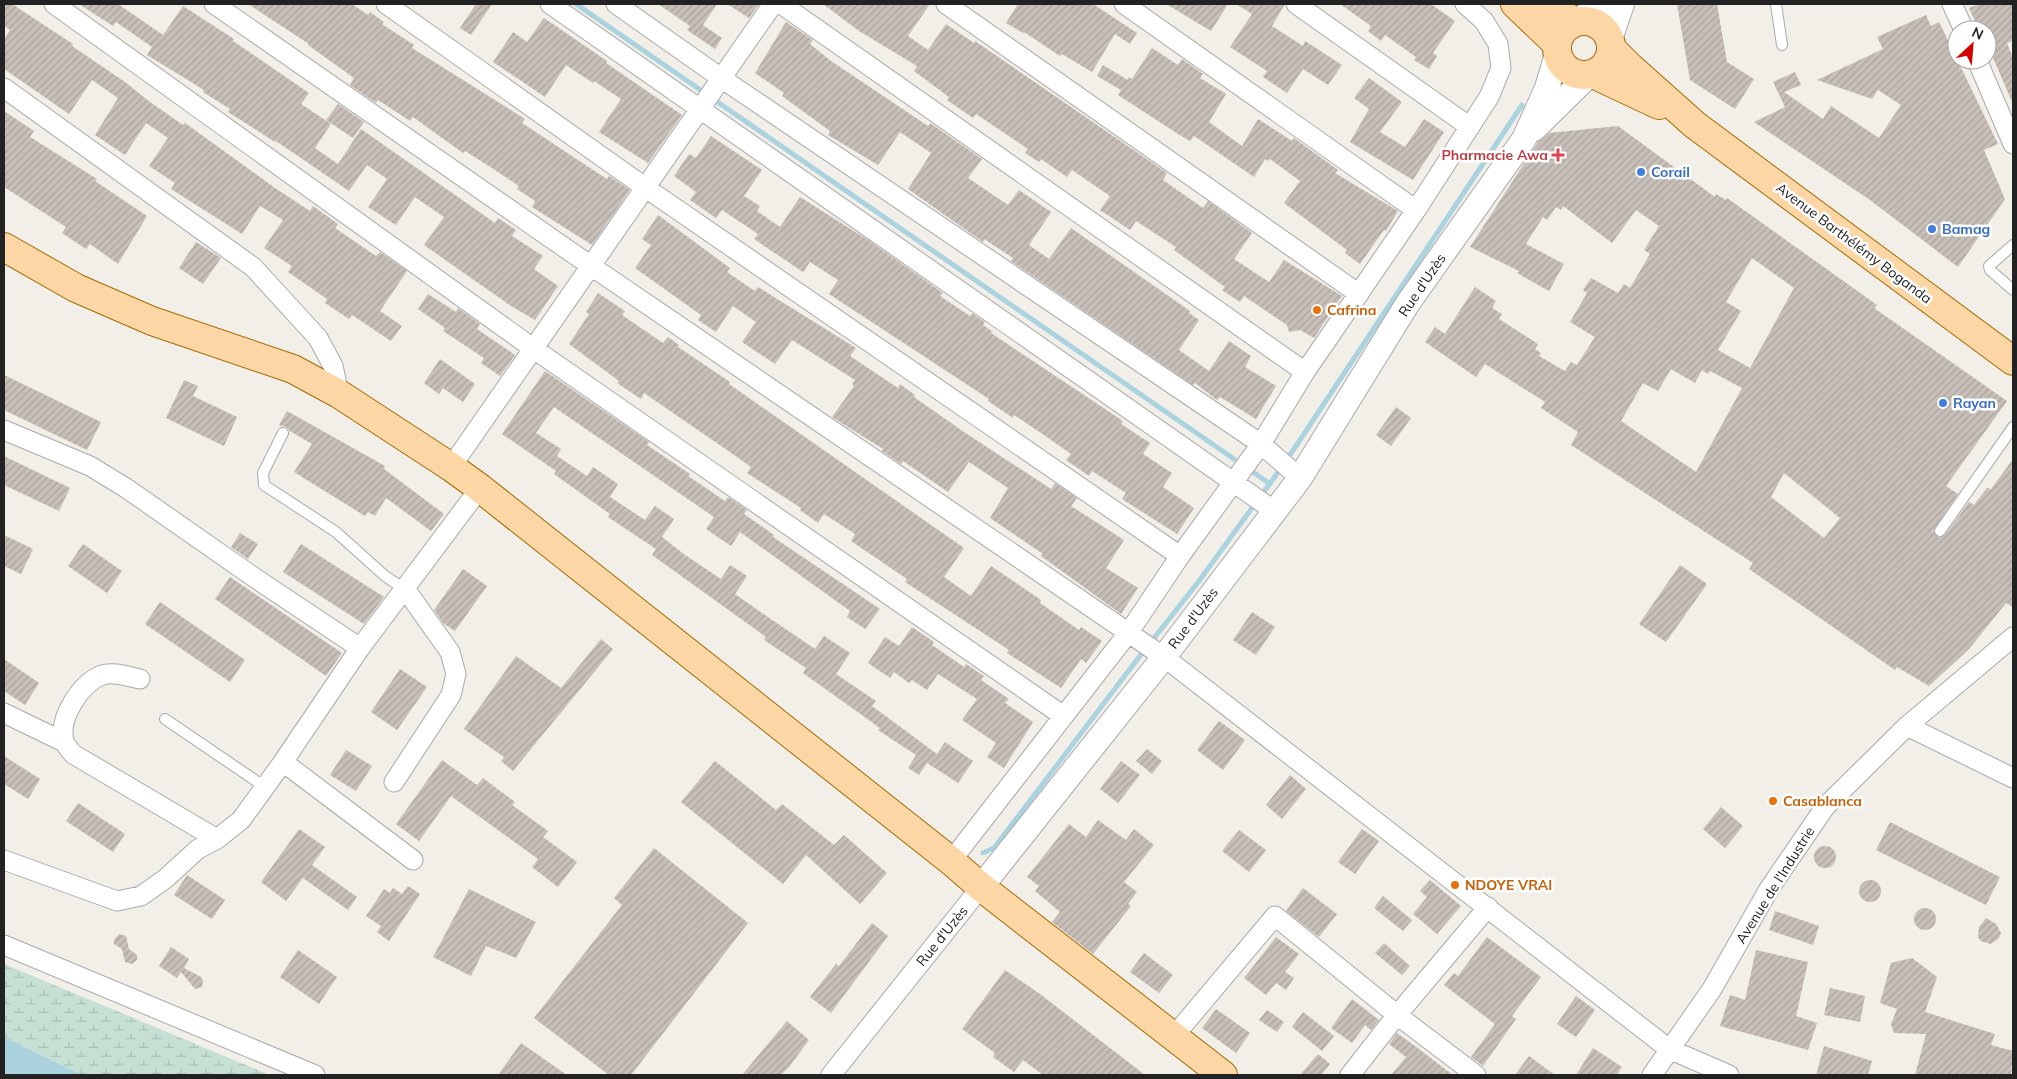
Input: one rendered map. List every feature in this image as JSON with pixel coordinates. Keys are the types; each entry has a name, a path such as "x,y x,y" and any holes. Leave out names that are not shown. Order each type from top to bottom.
{"main road":[{"path":"1515,4 1557,49 1561,63 1568,71 1577,75 1590,75 1606,64 1610,43 1604,29 1594,23 1577,22 1541,4"},
{"path":"1557,49 1562,32 1577,22"},
{"name":"Avenue Barthélémy Boganda","path":"1610,43 1630,67 1695,125 2013,361"},
{"name":"Avenue Barthélémy Boganda","path":"1590,75 1660,105 1695,125"},
{"path":"4,247 76,288 152,321 293,370 339,394 451,467 951,860 981,887 1223,1075"}],"street":[{"path":"54,4 534,349 1062,714"},
{"path":"214,4 591,266 1129,632 1164,657 1669,1048 1725,1074"},
{"path":"386,4 646,188 1180,556"},
{"path":"550,4 1273,510"},
{"path":"616,4 721,78 1261,444 1300,478"},
{"path":"451,467 773,4"},
{"path":"781,4 1305,372"},
{"path":"946,4 1359,294"},
{"path":"1124,4 1416,210"},
{"path":"1296,4 1470,127"},
{"path":"951,860 1062,714 1129,632 1180,556 1261,444 1305,372 1416,210 1489,97 1501,68 1498,44 1484,21 1465,4"},
{"path":"1577,22 1600,4"},
{"path":"1610,43 1622,4"},
{"path":"1952,4 1959,20"},
{"name":"Rue d'Uzès","path":"831,1075 1164,657 1273,510 1300,478 1408,303 1524,138 1547,88 1557,49"},
{"path":"1981,70 2013,144"},
{"name":"Rue d'Uzès","path":"1524,138 1590,75"},
{"path":"4,88 253,267 318,338 333,366 339,394"},
{"path":"4,430 90,466 126,488 360,648"},
{"path":"4,860 117,901 141,896 165,879 198,850 217,839 241,820 283,762 360,648 406,590 480,488"},
{"path":"394,782 451,695 456,674 450,652 406,590"},
{"name":"Avenue de l'Industrie","path":"1652,1075 1669,1048 1712,989 1770,889 1825,808 1907,726 2013,637"},
{"path":"64,742 65,721 75,698 89,683 104,675 120,674 140,679"},
{"path":"4,713 64,742 73,754 217,839"},
{"path":"1907,726 2013,778"},
{"path":"283,762 413,860"},
{"path":"1350,1075 1397,1015 1488,907"},
{"path":"1174,1036 1275,916 1397,1015 1476,1075"},
{"path":"4,945 315,1075"}],"lane":[{"path":"1776,4 1782,45"},
{"path":"2013,245 1989,266 1990,270 2013,290"},
{"path":"1940,531 2013,427"},
{"path":"283,433 263,473 264,485 336,532 385,576 406,590"},
{"path":"165,719 265,787"}],"green space":[{"path":"4,964 270,1075 82,1075 4,1037"}],"water":[{"path":"4,1037 82,1075 4,1075"}],"building":[{"path":"4,4 12,4 73,44 72,46 125,82 150,102 183,125 185,123 275,188 310,211 313,206 338,224 335,228 376,256 380,252 407,271 380,311 402,326 391,341 352,315 349,319 325,303 327,299 288,272 292,266 264,248 283,220 260,206 242,234 171,189 175,183 149,166 168,138 146,123 125,155 95,135 118,98 92,80 69,114 4,69 4,39 10,30 4,26"},
{"path":"79,4 118,4 163,35 183,6 234,39 233,41 309,93 301,104 331,124 315,148 338,164 361,129 495,223 498,218 516,230 512,236 543,256 534,269 558,286 535,320 511,306 424,245 444,217 415,197 396,225 368,207 387,179 367,165 349,191 276,141 228,112 230,109 203,92 204,90 147,55 152,47 116,22 113,26"},
{"path":"248,4 352,4 368,15 370,12 384,22 382,24 414,45 412,48 525,119 522,123 607,179 609,176 630,190 592,245 532,207 535,201 517,189 519,186 492,168 465,151 463,153 413,117 410,121 378,100 376,103 350,85 354,78 309,44"},
{"path":"476,4 492,4 471,35 460,28"},
{"path":"658,4 717,4 703,25 722,38 715,49 687,30 690,26"},
{"path":"727,4 759,4 749,18"},
{"path":"823,4 930,4 908,36 928,50 946,24 974,43 975,41 1167,173 1163,180 1203,208 1208,201 1252,233 1234,259 1269,282 1284,260 1342,296 1314,338 1300,330 1289,332 1287,325 1244,296 1240,302 1222,290 1225,287 1174,250 1176,247 1136,221 1130,230 1100,210 1110,196 1072,170 1067,177 1041,159 1039,162 1025,153 1028,149 976,114 973,118 947,100 949,97 914,71 917,66 859,31"},
{"path":"1018,4 1093,4 1137,33 1130,44 1115,34 1092,72 1062,54 1060,56 1024,32 1006,23"},
{"path":"1166,4 1228,4 1211,31"},
{"path":"1236,4 1285,4 1272,26 1303,46 1305,41 1342,65 1328,85 1303,69 1287,93 1263,77 1267,71 1230,47 1252,14"},
{"path":"1340,4 1431,4 1455,21 1433,53 1437,56 1429,69 1414,60 1416,57 1385,35 1381,41 1368,31 1371,26"},
{"path":"1677,4 1717,4 1727,62 1754,79 1735,109 1690,80"},
{"path":"1980,4 2013,4 2013,41 2007,43 2013,58 2013,104 1997,67 1997,20 1974,20 1969,8"},
{"path":"1926,15 1931,26 1939,22 1947,39 1947,70 1962,70 1998,144 1984,150 2005,199 1958,267 1870,200 1754,122 1785,107 1773,82 1795,72 1801,85 1784,92 1823,119 1831,106 1879,138 1901,105 1878,90 1872,99 1817,80 1883,49 1877,37"},
{"path":"544,18 682,115 648,163 599,132 621,99 594,81 593,83 566,65 545,97 493,62 513,32 527,42"},
{"path":"786,22 813,40 810,44 831,61 928,126 930,123 982,159 968,178 1008,205 1019,190 1051,212 1029,245 1049,259 1071,228 1190,311 1189,313 1199,320 1179,350 1209,371 1229,341 1251,356 1245,367 1276,386 1256,419 1220,397 1217,400 1195,383 1193,385 1011,261 1013,258 984,239 983,242 908,189 931,153 900,132 878,165 828,135 830,131 782,96 784,93 755,73"},
{"path":"1152,48 1178,65 1182,59 1203,74 1200,78 1226,94 1209,122 1242,146 1258,119 1292,141 1294,138 1338,170 1335,173 1398,211 1386,231 1384,230 1360,264 1345,253 1347,250 1284,203 1300,181 1270,159 1269,161 1265,159 1254,177 1194,136 1190,141 1178,134 1118,95 1121,90 1097,76 1103,65 1128,80 1129,77 1132,79"},
{"path":"1369,78 1402,102 1380,132 1405,147 1424,119 1444,132 1413,180 1350,142 1369,109 1354,98"},
{"path":"338,104 364,122 353,138 326,120"},
{"path":"4,111 34,131 30,137 97,179 95,181 147,216 118,264 90,244 86,249 62,233 66,227 4,187"},
{"path":"1618,126 1715,197 1716,194 1726,200 1727,198 1877,305 1874,308 2007,401 1946,486 1958,494 1933,531 1939,538 1945,535 1969,502 1974,505 1987,488 1991,489 2013,459 2013,607 2006,603 1969,649 1929,686 1897,667 1895,670 1749,569 1753,563 1571,445 1578,432 1541,408 1545,402 1485,364 1476,377 1425,342 1435,327 1445,334 1475,287 1496,301 1492,308 1502,314 1499,319 1538,344 1535,349 1541,353 1539,356 1565,371 1571,362 1577,365 1595,337 1570,322 1587,293 1583,290 1591,278 1618,293 1624,284 1630,288 1650,254 1644,250 1659,226 1636,210 1612,243 1563,206 1561,210 1556,207 1547,220 1543,217 1526,244 1564,264 1549,291 1517,273 1519,271 1470,247 1538,142 1549,133","holes":["1752,258 1794,288 1750,368 1718,350 1741,311 1726,302","1671,369 1695,383 1702,370 1708,374 1710,371 1742,388 1696,472 1621,421 1643,383 1658,391","1784,473 1840,518 1824,538 1771,497"]},
{"path":"711,136 762,170 744,196 760,206 757,211 780,227 800,197 868,240 943,293 940,296 970,316 972,313 985,322 983,325 993,332 991,333 1123,421 1121,424 1150,443 1143,454 1172,473 1163,487 1194,508 1177,534 1122,499 1126,493 1092,471 1089,476 1066,460 1071,454 1044,435 1014,415 1013,418 988,401 989,399 829,294 838,280 810,262 803,272 754,239 758,234 722,210 716,218 690,200 696,192 674,176 689,154 696,158"},
{"path":"658,215 730,268 727,272 755,291 758,287 856,348 850,356 898,388 900,384 915,395 914,397 964,432 1051,489 1055,483 1077,498 1071,506 1124,540 1106,568 1138,588 1121,614 1041,556 1043,554 990,518 1008,488 969,462 948,492 903,461 901,464 882,451 883,449 832,417 854,386 852,384 855,380 792,340 775,364 742,342 756,322 733,306 716,332 698,320 701,315 635,268 651,245 642,239"},
{"path":"196,242 221,258 203,284 179,268"},
{"path":"598,293 625,311 622,315 663,343 668,337 679,345 678,347 730,382 729,384 964,548 944,577 971,596 991,566 1041,600 1040,603 1079,630 1081,627 1102,641 1086,663 1081,659 1061,688 1007,653 1009,650 905,582 907,579 851,541 855,534 824,514 818,523 800,510 801,508 747,473 751,467 644,393 641,399 617,383 619,381 569,344 589,314 586,312"},
{"path":"428,294 456,312 458,308 480,324 477,329 515,355 500,376 481,363 484,358 443,331 445,328 418,309"},
{"path":"440,359 475,384 463,402 443,388 439,394 424,383"},
{"path":"545,371 649,442 647,445 690,474 688,476 725,501 728,497 747,510 744,514 774,535 773,537 880,609 865,629 847,617 850,611 740,532 731,546 706,529 714,517 554,407 536,433 561,449 557,456 587,476 593,467 618,484 610,497 645,520 655,506 674,519 662,537 685,555 721,579 730,565 747,576 735,594 762,613 815,649 824,636 850,653 836,674 876,701 872,706 937,754 945,742 973,761 958,783 927,763 919,775 908,768 916,755 878,730 880,728 803,673 806,668 764,640 766,637 652,555 656,549 608,517 610,514 554,474 556,471 502,434"},
{"path":"4,375 101,422 87,450 4,410"},
{"path":"184,380 198,386 193,396 237,417 224,446 166,418"},
{"path":"1396,407 1411,418 1391,446 1376,435"},
{"path":"287,411 385,466 384,469 444,514 431,531 386,498 375,516 368,512 365,516 294,472 312,444 286,427 279,425"},
{"path":"4,456 70,488 59,511 4,485"},
{"path":"240,533 258,544 248,559 231,547"},
{"path":"4,535 33,549 21,574 4,566"},
{"path":"83,544 122,571 107,593 68,566"},
{"path":"301,544 384,597 364,624 283,572"},
{"path":"1680,565 1707,584 1666,642 1639,624"},
{"path":"463,569 487,586 455,631 443,623 434,610"},
{"path":"230,577 342,653 326,676 215,599"},
{"path":"160,602 245,660 230,682 145,624"},
{"path":"1252,612 1275,627 1256,655 1233,640"},
{"path":"912,627 934,642 932,645 964,667 966,664 984,676 981,680 1009,699 1005,703 1033,722 1004,768 987,757 996,743 962,720 977,699 938,674 927,690 912,680 909,683 894,672 890,678 868,663 885,637 899,646"},
{"path":"601,639 613,649 513,771 501,761 504,757 464,729 516,656 561,688"},
{"path":"4,659 39,683 25,705 4,691"},
{"path":"400,669 427,687 397,730 371,712"},
{"path":"1219,721 1245,740 1223,770 1197,750"},
{"path":"1147,749 1162,761 1152,774 1136,761"},
{"path":"346,750 372,766 356,791 330,775"},
{"path":"4,756 40,779 28,799 4,784"},
{"path":"442,760 477,785 483,778 515,802 512,805 548,831 543,837 577,862 558,887 532,867 538,859 451,796 419,841 396,824"},
{"path":"715,761 776,810 782,804 834,845 844,835 887,873 860,904 806,855 783,884 681,802"},
{"path":"1121,761 1140,775 1118,803 1100,789"},
{"path":"1290,775 1306,789 1282,819 1266,805"},
{"path":"78,803 125,834 113,852 66,821"},
{"path":"1721,807 1743,826 1725,848 1703,829"},
{"path":"1098,820 1126,840 1134,829 1154,845 1124,882 1137,892 1128,904 1131,906 1093,954 1052,922 1060,912 1035,891 1039,886 1027,877 1069,824 1086,837"},
{"path":"1890,822 2000,877 1986,905 1876,850"},
{"path":"299,829 325,847 312,865 357,897 348,910 303,878 286,901 261,882"},
{"path":"1362,829 1379,841 1355,874 1338,862"},
{"path":"1239,830 1266,850 1249,872 1222,851"},
{"path":"1821,846 1829,846 1836,853 1836,861 1829,868 1821,868 1814,861 1814,853"},
{"path":"654,848 748,923 631,1075 609,1075 534,1018 622,905 614,898"},
{"path":"187,875 225,900 212,919 174,895"},
{"path":"1430,880 1461,906 1437,934 1413,914 1427,897 1420,891"},
{"path":"1866,880 1874,880 1881,887 1881,895 1874,902 1866,902 1859,895 1859,887"},
{"path":"408,886 420,894 389,941 377,932 381,926 366,916 384,889 390,893 393,888 402,894"},
{"path":"1303,888 1337,914 1319,937 1286,911"},
{"path":"469,889 536,922 516,958 486,946 471,976 433,957"},
{"path":"1383,896 1412,920 1403,931 1374,908"},
{"path":"1921,908 1929,908 1936,915 1936,923 1929,930 1921,930 1914,923 1914,915"},
{"path":"1775,911 1819,926 1813,945 1769,930"},
{"path":"1986,918 1996,924 2001,933 1999,938 1991,944 1981,941 1978,937 1979,927"},
{"path":"872,923 888,936 831,1013 810,997 836,964 839,966"},
{"path":"119,934 126,936 129,949 137,955 137,960 132,964 125,962 122,949 114,944 114,940"},
{"path":"1276,937 1299,954 1285,972 1294,978 1286,990 1276,983 1266,995 1244,978"},
{"path":"1487,937 1541,977 1512,1016 1516,1019 1483,1066 1471,1057 1495,1024 1444,985 1454,973 1458,976"},
{"path":"1384,943 1410,966 1402,975 1375,953"},
{"path":"171,947 189,959 184,968 201,977 203,980 202,987 195,989 181,972 177,978 159,966"},
{"path":"298,950 337,977 319,1004 280,977"},
{"path":"1756,950 1808,962 1796,1016 1817,1023 1808,1050 1720,1026 1730,995 1745,1000"},
{"path":"1144,953 1173,975 1159,993 1130,972"},
{"path":"1912,958 1937,977 1925,1012 1995,1034 1991,1045 2013,1051 2011,1075 1915,1075 1926,1034 1894,1033 1891,1024 1897,1009 1880,1003 1891,963"},
{"path":"1005,970 1040,994 1145,1075 1043,1075 1023,1060 1014,1072 993,1057 995,1053 962,1029"},
{"path":"1830,988 1865,996 1860,1022 1824,1015"},
{"path":"1576,996 1595,1010 1576,1037 1557,1024"},
{"path":"1352,999 1379,1020 1371,1030 1365,1025 1352,1043 1331,1028"},
{"path":"1216,1009 1250,1033 1236,1053 1202,1028"},
{"path":"1267,1010 1284,1022 1277,1032 1259,1020"},
{"path":"1303,1012 1334,1036 1322,1051 1292,1027"},
{"path":"787,1021 809,1040 789,1067 781,1075 742,1075"},
{"path":"1397,1033 1453,1075 1391,1075 1406,1057 1389,1044"},
{"path":"521,1043 567,1075 498,1075"},
{"path":"1824,1046 1872,1061 1868,1075 1816,1075"},
{"path":"1593,1048 1622,1067 1617,1075 1576,1075"},
{"path":"1318,1054 1330,1064 1321,1075 1300,1075"},
{"path":"1529,1056 1555,1075 1515,1075"}],"waterway":[{"path":"576,4 702,91"},
{"path":"719,103 1234,459"},
{"path":"1286,461 1522,105"},
{"path":"983,853 994,848 1199,581 1281,468"},
{"path":"1253,472 1270,484"}],"place":[{"name":"Pharmacie Awa","path":"1558,155"},
{"name":"Corail","path":"1641,172"},
{"name":"Bamag","path":"1932,229"},
{"name":"Cafrina","path":"1317,310"},
{"name":"Rayan","path":"1943,403"},
{"name":"Casablanca","path":"1773,801"},
{"name":"NDOYE VRAI","path":"1455,885"}]}
